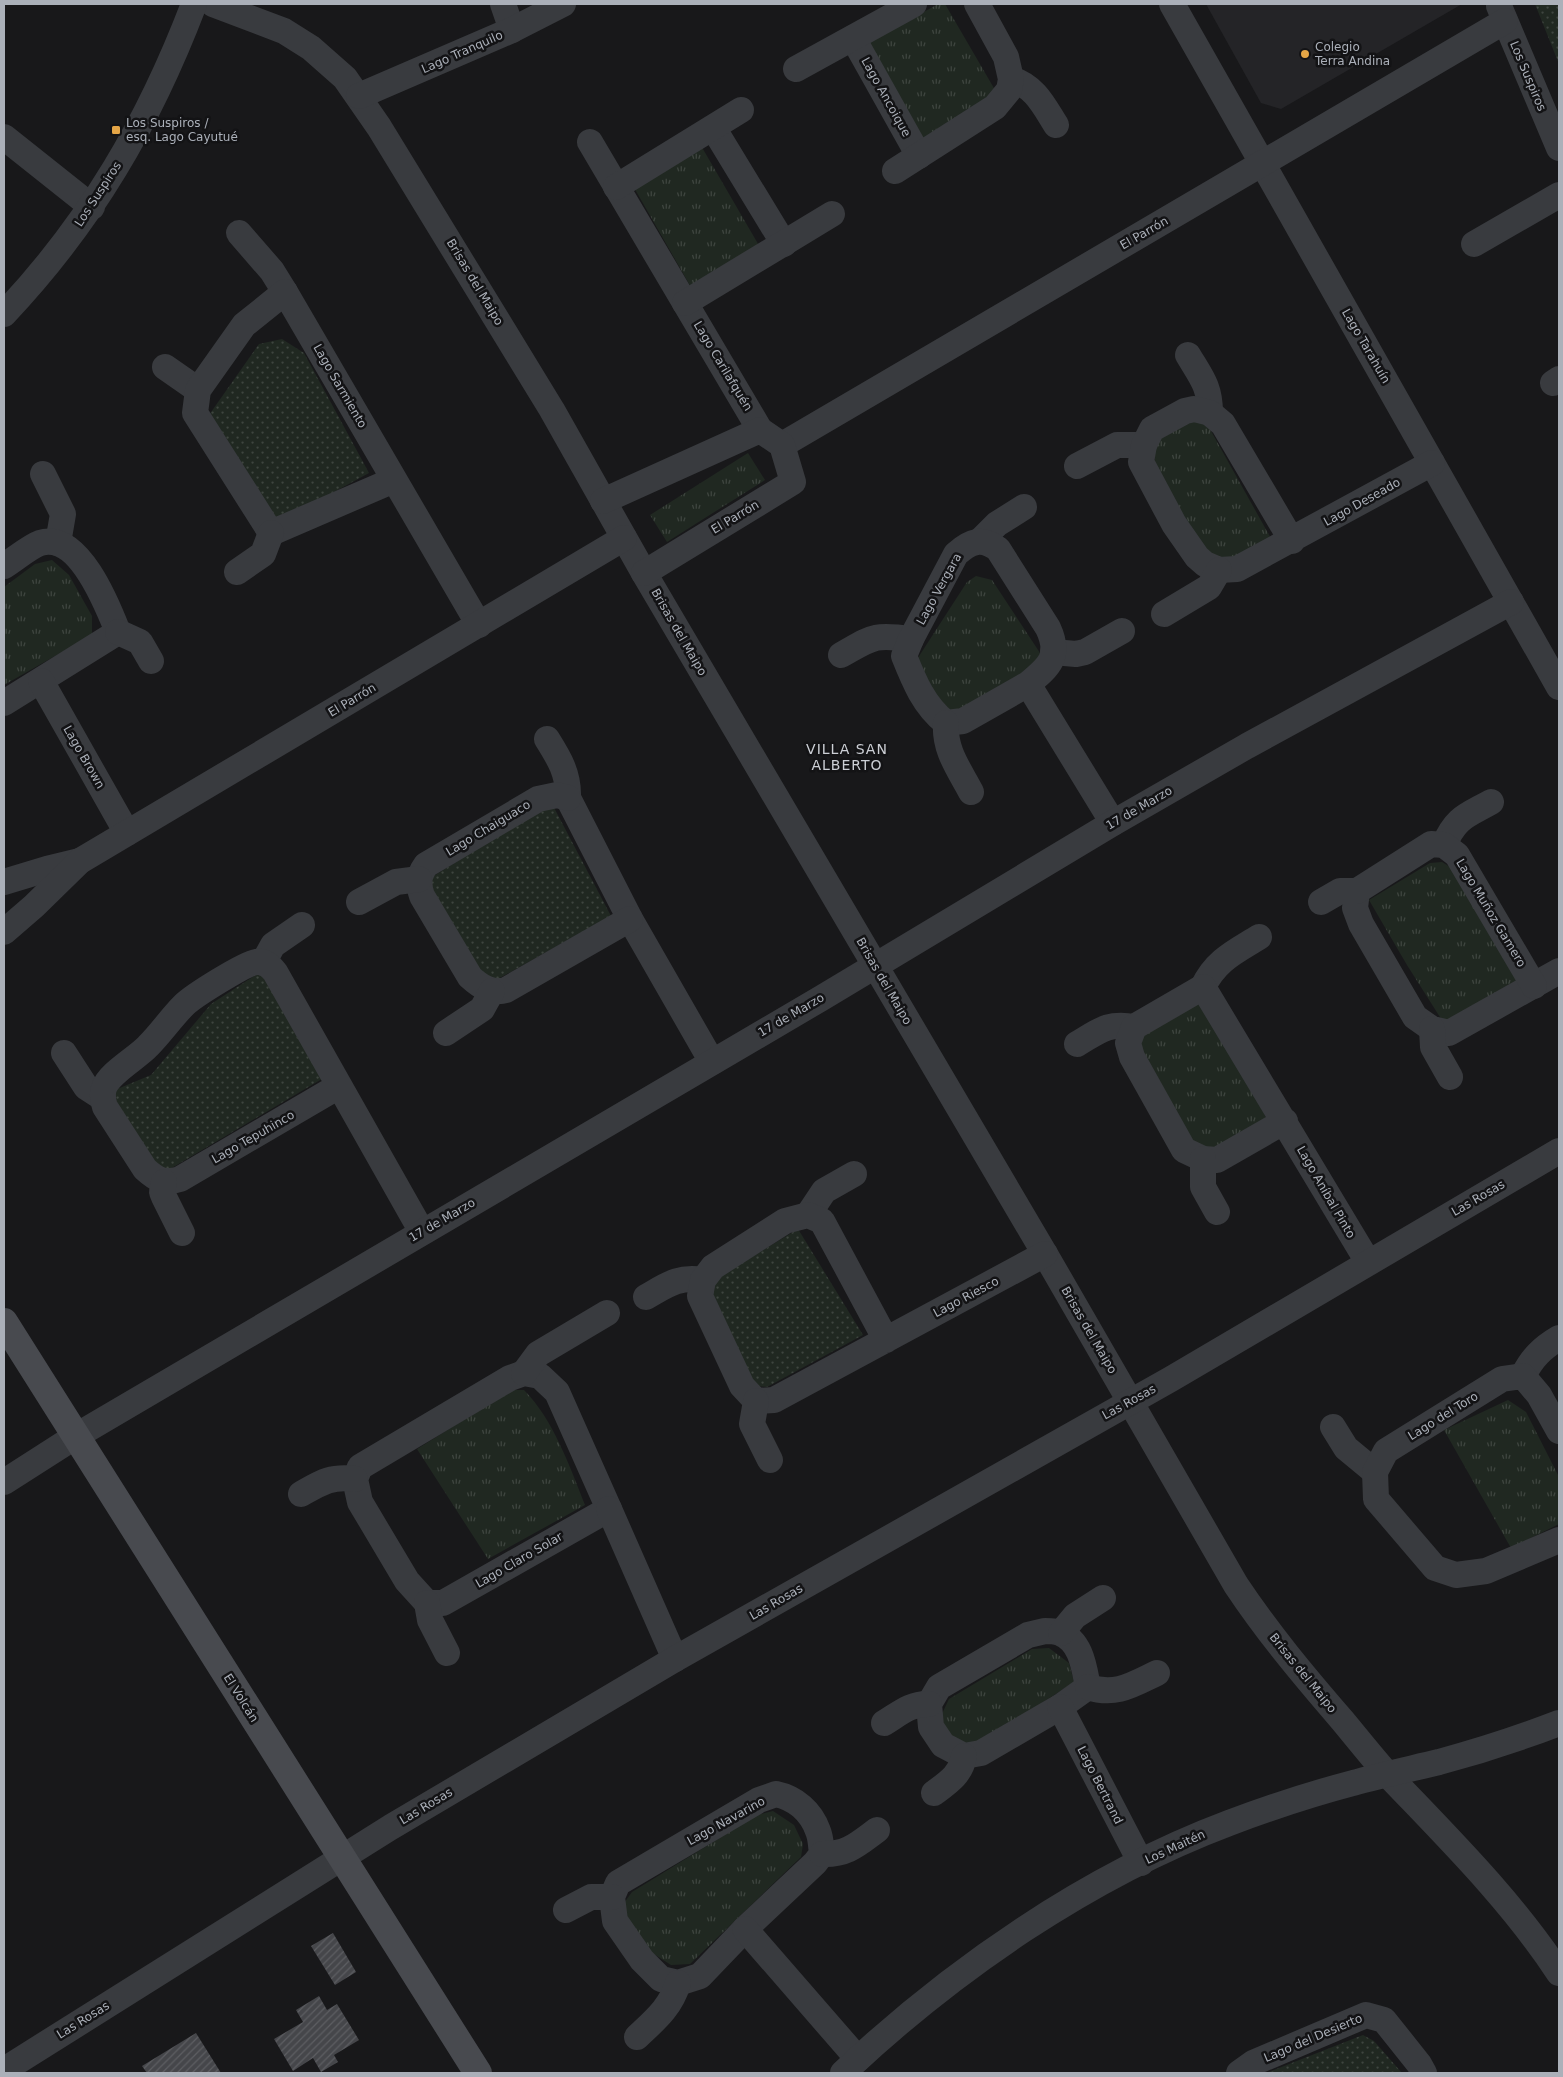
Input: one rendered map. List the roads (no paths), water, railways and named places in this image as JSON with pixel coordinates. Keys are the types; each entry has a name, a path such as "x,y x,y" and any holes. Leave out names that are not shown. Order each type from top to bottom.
{"street":[{"name":"Los Suspiros","path":"4,314 58,254 92,206 117,166 158,88 194,4"},
{"name":"Brisas del Maipo","path":"213,4 277,28 304,44 329,62 359,96 426,200 552,410 644,573 1045,1254 1217,1554 1257,1616 1305,1677 1387,1774 1431,1819 1513,1911 1559,1973"},
{"path":"502,4 512,30"},
{"name":"Lago Tranquilo","path":"359,96 512,30 563,4"},
{"path":"796,69 914,4"},
{"path":"895,171 995,107 1009,90 1011,80 1006,57 977,4"},
{"name":"Lago Tarahuín","path":"1172,4 1559,687"},
{"name":"Los Suspiros","path":"1501,12 1559,148"},
{"name":"El Parrón","path":"644,573 793,482 782,445 1262,163 1501,12"},
{"name":"Lago Ancoique","path":"854,38 920,156"},
{"path":"1011,80 1020,82 1037,95 1056,126"},
{"path":"616,187 714,129 742,110"},
{"path":"714,129 784,244"},
{"path":"4,137 92,206"},
{"name":"Lago Carilafquén","path":"590,142 760,430"},
{"path":"1474,244 1559,195"},
{"path":"685,303 832,214"},
{"name":"Lago Sarmiento","path":"239,233 272,270 479,625"},
{"path":"271,533 195,413 198,390 244,325 285,292"},
{"path":"1188,355 1207,387 1210,397 1210,413"},
{"path":"166,367 198,390"},
{"path":"1164,614 1208,587 1219,570 1205,564 1197,557 1174,524 1141,462 1144,445 1152,429 1185,411 1194,409 1210,413 1223,424 1292,541"},
{"path":"603,501 760,430 782,445"},
{"path":"1077,466 1117,445 1144,445"},
{"name":"Lago Deseado","path":"1219,570 1237,569 1292,541 1432,463"},
{"path":"43,474 62,514 58,543"},
{"path":"237,572 263,554 271,533 394,480"},
{"name":"Lago Vergara","path":"946,723 932,712 914,681 904,656 956,554 965,546 981,540 997,524 1024,507"},
{"name":"El Parrón","path":"4,932 80,862 624,538"},
{"path":"972,792 949,752 945,735 946,723 963,721 1028,684 1047,669 1053,652 1054,640 998,549 989,542 981,540"},
{"path":"4,566 40,543 58,543 82,560 111,612 118,632 140,642 151,661"},
{"name":"17 de Marzo","path":"4,1482 76,1436 875,966 1114,823 1247,746 1511,602"},
{"path":"1053,652 1076,654 1085,652 1122,631"},
{"path":"4,703 118,632"},
{"path":"841,656 876,636 911,639"},
{"name":"Lago Brown","path":"41,681 128,833"},
{"path":"1028,684 1114,823"},
{"path":"547,738 566,772 569,784 568,798 630,920 712,1062"},
{"name":"Lago Chaiguaco","path":"419,879 426,865 538,799 557,795 568,798"},
{"path":"1321,902 1340,892 1357,891 1430,844 1444,845 1457,822 1491,802"},
{"name":"Lago Muñoz Gamero","path":"1444,845 1457,855 1534,986"},
{"name":"El Parrón","path":"4,882 38,871 80,862"},
{"path":"359,902 396,882 419,879 419,888 422,896 470,977 477,984 492,991 506,990 630,920"},
{"path":"1357,891 1355,908 1361,924 1415,1017 1432,1029 1449,1033 1559,971"},
{"path":"263,962 273,945 302,925"},
{"path":"1259,937 1216,964 1203,986 1134,1027 1128,1043 1132,1057 1184,1150 1203,1159 1217,1160 1285,1121"},
{"path":"182,1233 164,1198 162,1192 164,1182 154,1177 145,1169 105,1107 103,1098 104,1088 110,1079 147,1047 192,998 250,964 263,962 275,972 422,1232"},
{"name":"Lago Aníbal Pinto","path":"1203,986 1368,1262"},
{"path":"446,1033 482,1009 492,991"},
{"path":"1077,1044 1109,1026 1119,1024 1134,1027"},
{"path":"1432,1029 1433,1047 1450,1078"},
{"path":"64,1053 86,1087 103,1098"},
{"name":"Lago Tepuhinco","path":"164,1182 180,1179 340,1086"},
{"name":"Las Rosas","path":"4,2070 342,1856 675,1659 1130,1402 1559,1151"},
{"path":"1203,1159 1203,1187 1218,1212"},
{"path":"808,1215 824,1191 854,1174"},
{"path":"770,1460 752,1424 756,1401 742,1386 700,1296 702,1280 713,1267 785,1221 808,1215 822,1222 886,1340"},
{"name":"Lago Riesco","path":"756,1401 774,1400 1045,1254"},
{"path":"646,1297 680,1279 702,1280"},
{"path":"524,1373 538,1354 607,1313"},
{"name":"El Volcán","path":"4,1322 478,2073"},
{"path":"1559,1338 1536,1355 1523,1376 1540,1394 1559,1431"},
{"path":"447,1653 430,1620 427,1603 407,1581 360,1502 355,1479 360,1467 510,1378 524,1373 540,1376 556,1392 675,1659"},
{"name":"Lago del Toro","path":"1375,1472 1386,1452 1502,1379 1523,1376"},
{"path":"1333,1427 1346,1448 1375,1472 1376,1500 1435,1568 1456,1575 1486,1571 1559,1540"},
{"path":"301,1494 326,1480 336,1477 355,1479"},
{"name":"Lago Claro Solar","path":"427,1603 443,1603 609,1508"},
{"path":"1061,1633 1075,1616 1103,1598"},
{"path":"1045,1631 1061,1633 1077,1648 1083,1661 1088,1688 1060,1707 981,1753 964,1756 943,1745 931,1727 929,1704 939,1686 1028,1636 1045,1631"},
{"path":"1088,1688 1101,1692 1111,1692 1124,1689 1157,1673"},
{"path":"884,1723 909,1708 919,1704 929,1704"},
{"name":"Lago Bertrand","path":"1060,1707 1141,1863"},
{"name":"Los Maitén","path":"850,2066 945,1986 1021,1932 1069,1902 1141,1863 1229,1823 1350,1783 1440,1762 1559,1724"},
{"path":"934,1792 957,1774 962,1766 964,1756"},
{"name":"Lago Navarino","path":"612,1897 618,1883 759,1800 776,1794 789,1797 805,1809 818,1830 822,1854"},
{"path":"566,1910 591,1897 612,1897 615,1921 642,1960 661,1979 678,1983 700,1976 822,1854 836,1855 845,1852 878,1830"},
{"path":"745,1929 850,2066"},
{"path":"637,2037 668,2006 678,1983"},
{"name":"Lago del Desierto","path":"1239,2073 1253,2063 1366,2015 1384,2020 1420,2064 1424,2073"}],"place":[{"name":"Colegio Terra Andina","path":"1305,54"},
{"name":"Los Suspiros / esq. Lago Cayutué","path":"116,130"}],"district":[{"name":"VILLA SAN ALBERTO","path":"847,758"}]}
